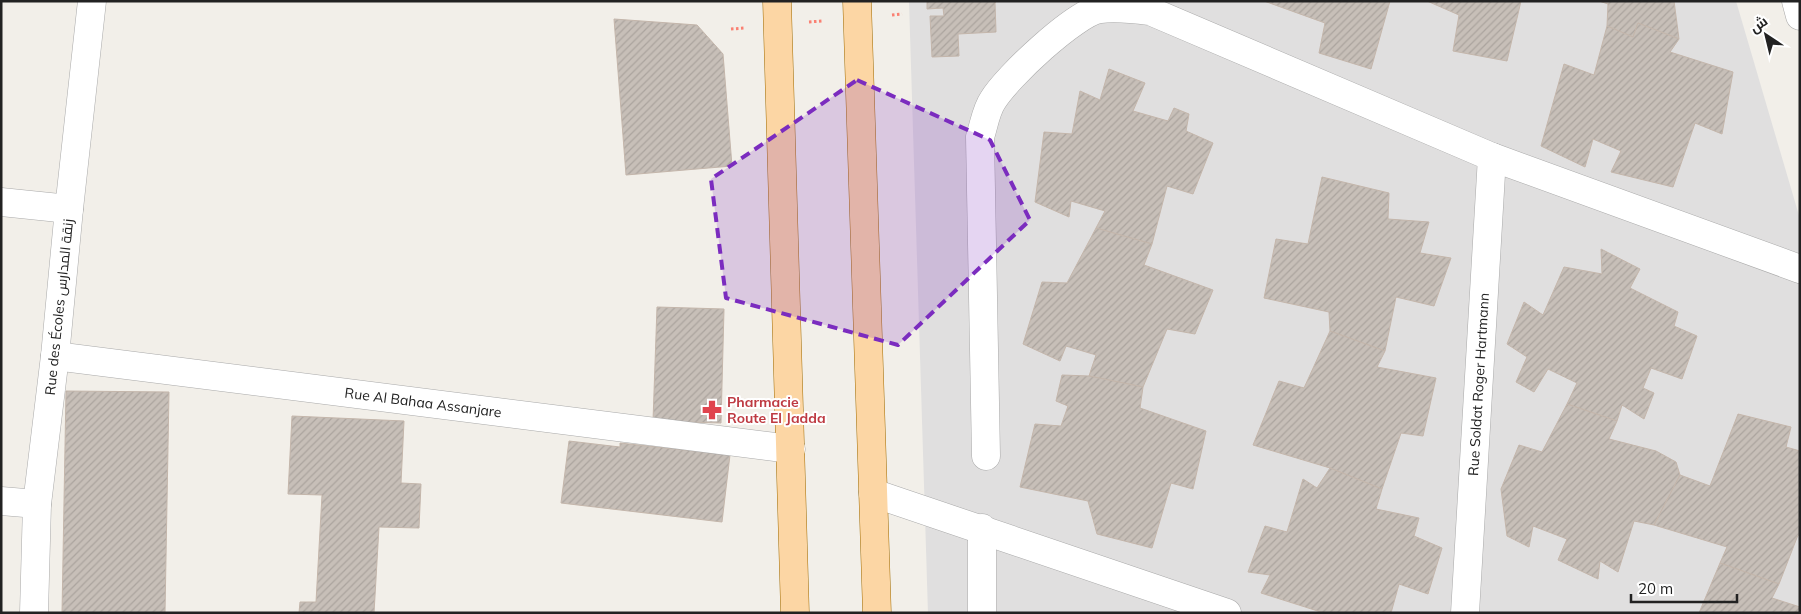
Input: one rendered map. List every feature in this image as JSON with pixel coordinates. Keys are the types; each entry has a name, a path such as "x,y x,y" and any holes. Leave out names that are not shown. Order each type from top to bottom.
{"main road":[{"path":"777,1 795,613"},
{"path":"857,1 877,613"}],"street":[{"name":"Rue des Écoles زنقة المدارس","path":"34,613 37,504 55,356 92,1"},
{"path":"1796,1 1800,16"},
{"path":"986,456 980,137 992,101 1016,72 1076,21 1099,9 1129,8 1150,11 1492,157 1800,268"},
{"name":"Rue Soldat Roger Hartmann","path":"1465,613 1492,157"},
{"path":"1,202 69,209"},
{"name":"Rue Al Bahaa Assanjare","path":"55,356 791,449"},
{"path":"873,493 982,528 1227,613"},
{"path":"1,501 37,504"},
{"path":"982,528 982,613"}],"path":[{"path":"892,15 902,14"},
{"path":"731,29 747,27"}],"highlighted area":[{"path":"857,80 990,140 1030,220 898,345 726,298 711,179"}],"shaded area":[{"path":"909,1 1736,1 1800,219 1800,613 928,613"}],"building":[{"path":"927,1 997,1 995,3 996,32 958,34 959,56 932,57 930,16 944,16 943,8 927,9"},
{"path":"1264,1 1390,1 1371,69 1319,53 1325,23"},
{"path":"1427,1 1521,1 1507,61 1453,51 1459,15"},
{"path":"1599,1 1674,1 1679,39 1638,23 1633,37 1607,26 1608,4"},
{"path":"614,19 697,25 723,54 732,166 626,175"},
{"path":"1638,23 1679,39 1670,52 1733,72 1722,134 1695,123 1673,187 1611,172 1621,151 1593,139 1585,167 1541,146 1564,64 1594,75 1607,26 1633,37"},
{"path":"1109,69 1145,83 1133,111 1168,121 1174,108 1189,114 1186,131 1213,143 1193,194 1167,186 1152,244 1096,228 1105,211 1071,201 1069,217 1035,202 1044,132 1072,134 1080,91 1100,100"},
{"path":"1322,177 1389,193 1388,219 1429,222 1420,253 1451,258 1434,306 1396,297 1385,351 1330,331 1329,312 1264,298 1276,239 1308,244"},
{"path":"1096,228 1152,244 1144,265 1213,290 1195,334 1167,329 1143,387 1089,376 1096,355 1066,346 1060,361 1023,344 1042,282 1067,283"},
{"path":"1601,249 1640,269 1630,288 1678,312 1674,326 1697,336 1682,379 1651,368 1643,388 1654,393 1644,419 1622,405 1617,421 1567,404 1577,383 1548,369 1534,392 1516,382 1527,357 1507,344 1524,302 1543,315 1564,267 1602,274"},
{"path":"657,307 724,309 721,423 653,421"},
{"path":"1330,331 1385,351 1377,367 1436,378 1423,436 1401,433 1382,489 1330,468 1253,445 1279,381 1304,388"},
{"path":"1062,375 1089,376 1143,387 1140,408 1206,431 1193,489 1171,483 1152,548 1097,534 1088,501 1020,487 1035,424 1061,426 1068,406 1056,401"},
{"path":"66,391 169,392 165,613 62,613"},
{"path":"1567,404 1617,421 1609,439 1656,451 1676,462 1680,475 1654,525 1634,521 1618,572 1600,561 1598,579 1558,560 1567,539 1533,526 1529,547 1507,536 1501,489 1519,445 1542,452"},
{"path":"1738,414 1791,427 1786,447 1800,451 1800,536 1798,535 1779,584 1720,563 1727,547 1654,525 1680,475 1710,486"},
{"path":"292,416 404,421 401,483 421,484 419,528 379,527 374,613 299,613 300,602 316,602 322,495 288,494"},
{"path":"569,441 620,447 620,443 730,455 722,522 561,503"},
{"path":"1330,468 1382,489 1376,509 1419,518 1414,536 1442,548 1428,594 1399,584 1391,613 1324,613 1261,593 1270,575 1248,572 1265,526 1287,532 1303,479 1317,488"},
{"path":"1720,563 1779,584 1772,598 1800,607 1800,613 1699,613"}],"place":[{"name":"Pharmacie Route El Jadda","path":"712,410"}]}
